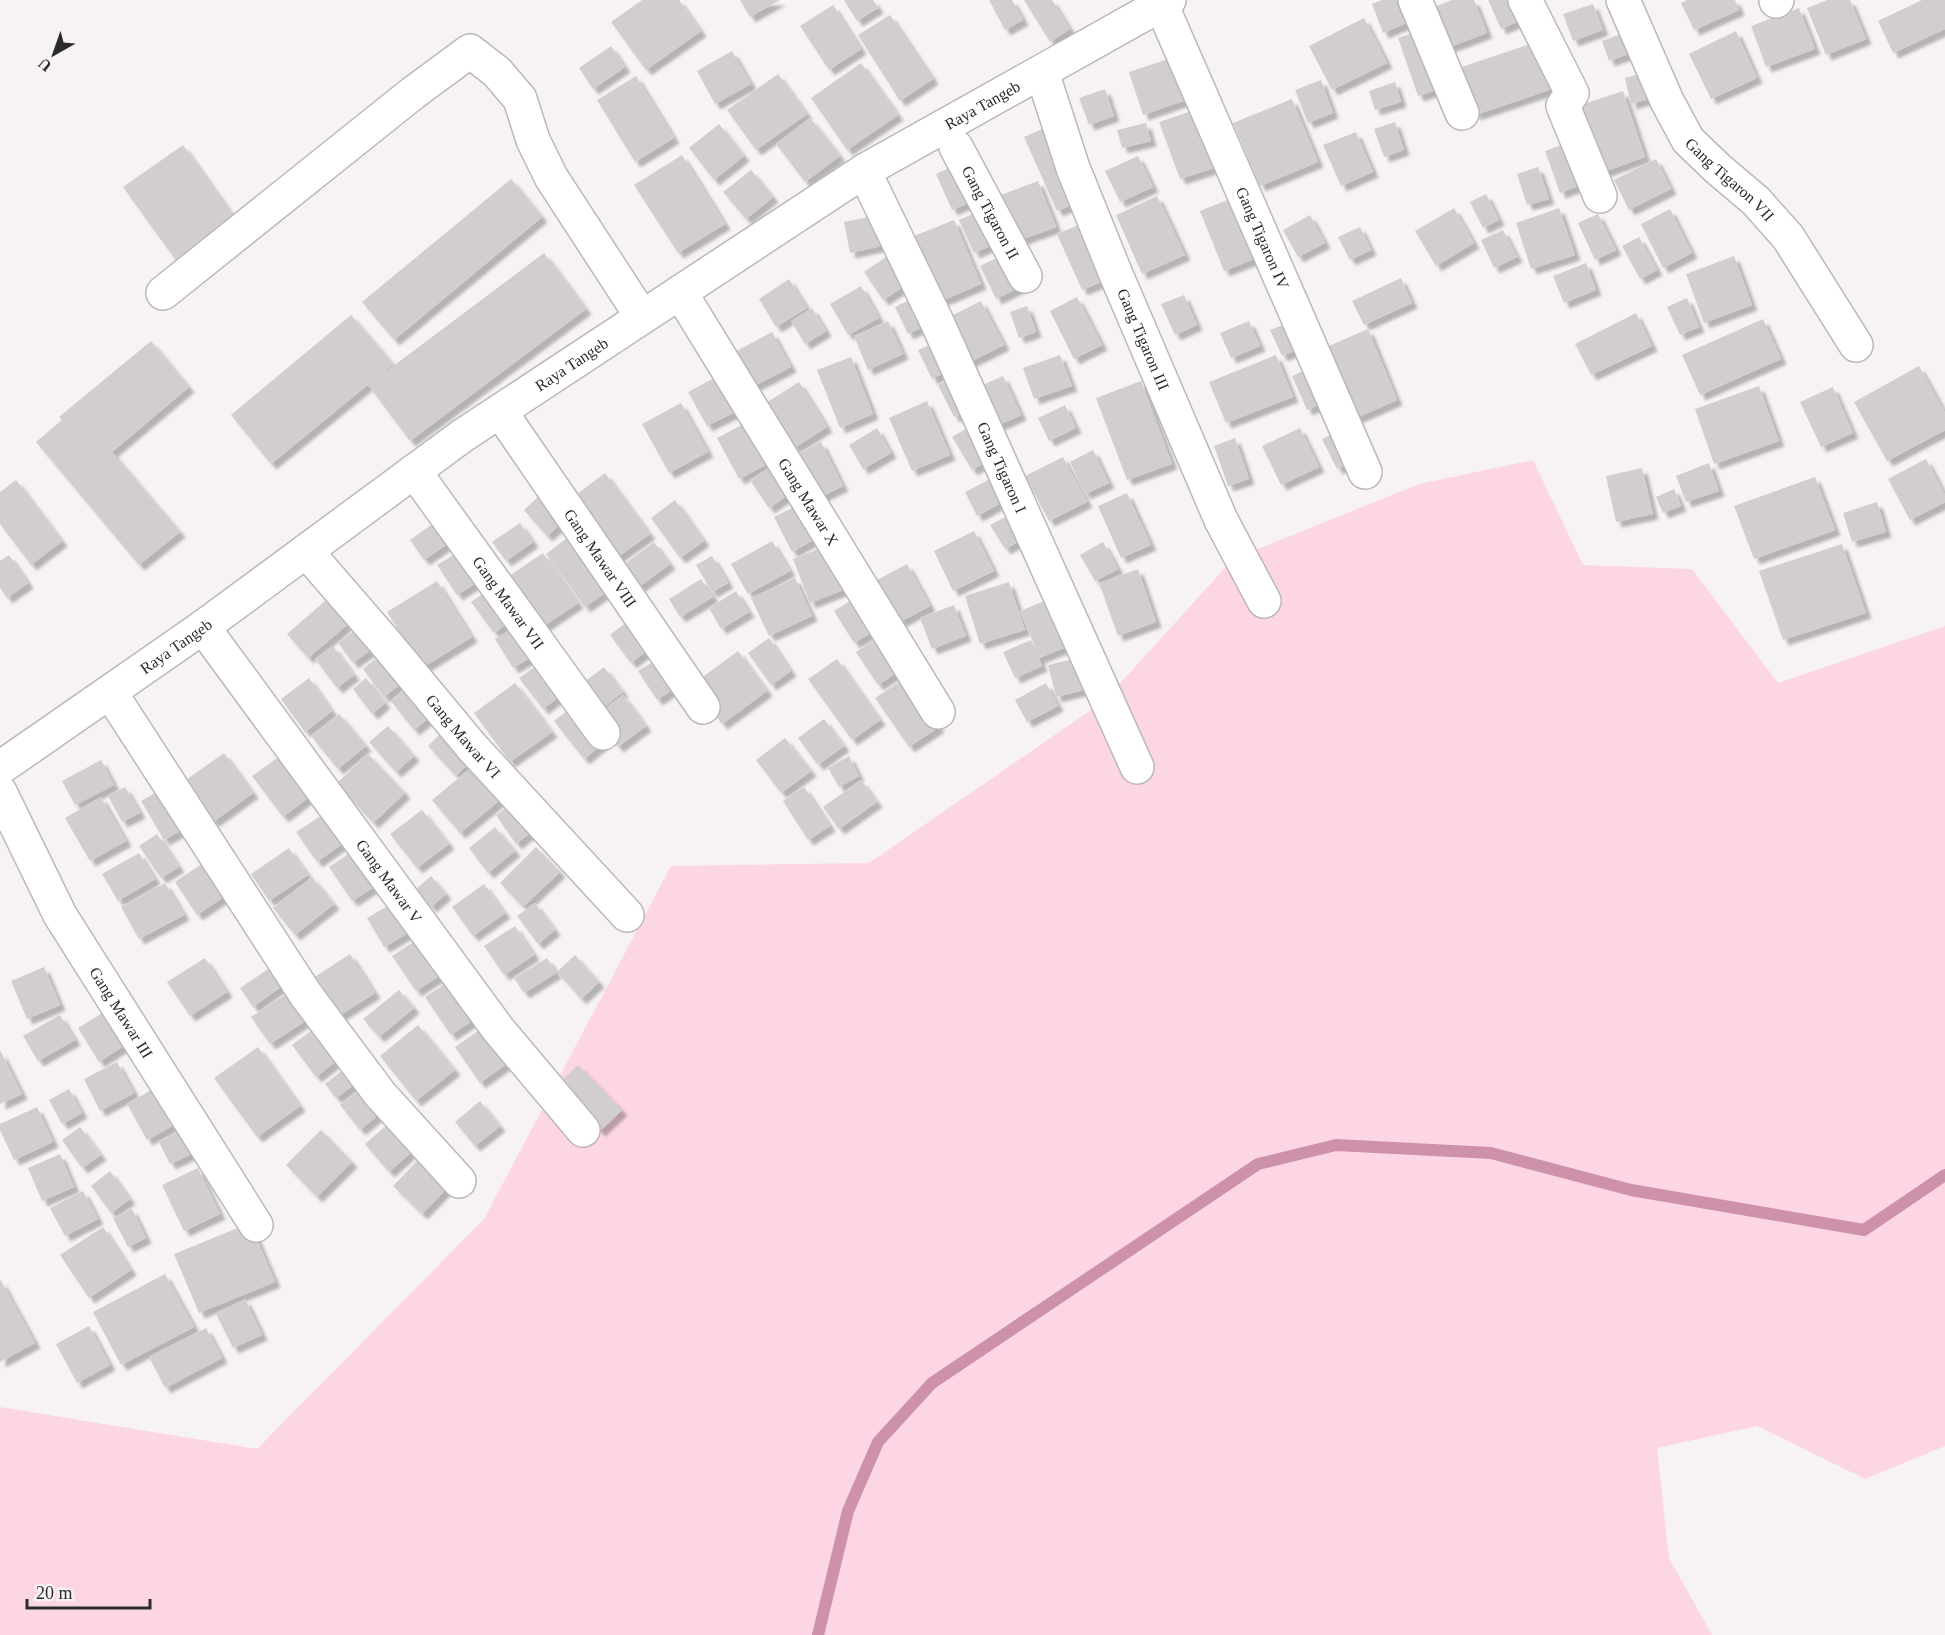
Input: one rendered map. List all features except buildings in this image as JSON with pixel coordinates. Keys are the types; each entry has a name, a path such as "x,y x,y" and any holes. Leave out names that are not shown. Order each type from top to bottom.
{"street":[{"path":"1416,0 1462,113"},
{"path":"1525,0 1572,93 1563,106 1600,196"},
{"name":"Gang Tigaron VII","path":"1623,0 1667,101 1688,140 1756,201 1788,237 1856,345"},
{"name":"Raya Tangeb","path":"0,768 203,627 414,471 500,411 864,171 1165,2"},
{"name":"Gang Tigaron IV","path":"1165,2 1365,472"},
{"path":"163,293 413,93 470,51 497,72 520,99 533,140 551,177 642,317"},
{"name":"Gang Tigaron III","path":"1042,72 1073,168 1115,272 1221,520 1264,601"},
{"name":"Gang Tigaron II","path":"956,147 1025,276"},
{"name":"Gang Tigaron I","path":"864,171 937,322 1137,766"},
{"name":"Gang Mawar X","path":"680,292 938,712"},
{"name":"Gang Mawar VIII","path":"500,411 702,706"},
{"name":"Gang Mawar VII","path":"414,471 603,733"},
{"name":"Gang Mawar VI","path":"306,551 472,747 627,915"},
{"name":"Gang Mawar V","path":"203,627 498,1029 583,1130"},
{"path":"110,692 306,995 380,1094 459,1181"},
{"name":"Gang Mawar III","path":"0,792 60,915 256,1226"}],"shaded area":[{"path":"1533,460 1583,565 1692,569 1778,683 1945,626 1945,1446 1865,1479 1757,1426 1657,1448 1669,1558 1712,1635 0,1635 0,1407 257,1449 484,1219 671,866 869,863 1104,701 1233,559 1419,484"}],"waterway":[{"path":"818,1635 848,1511 878,1442 932,1383 1258,1164 1336,1145 1491,1153 1631,1190 1864,1230 1945,1175"}]}
